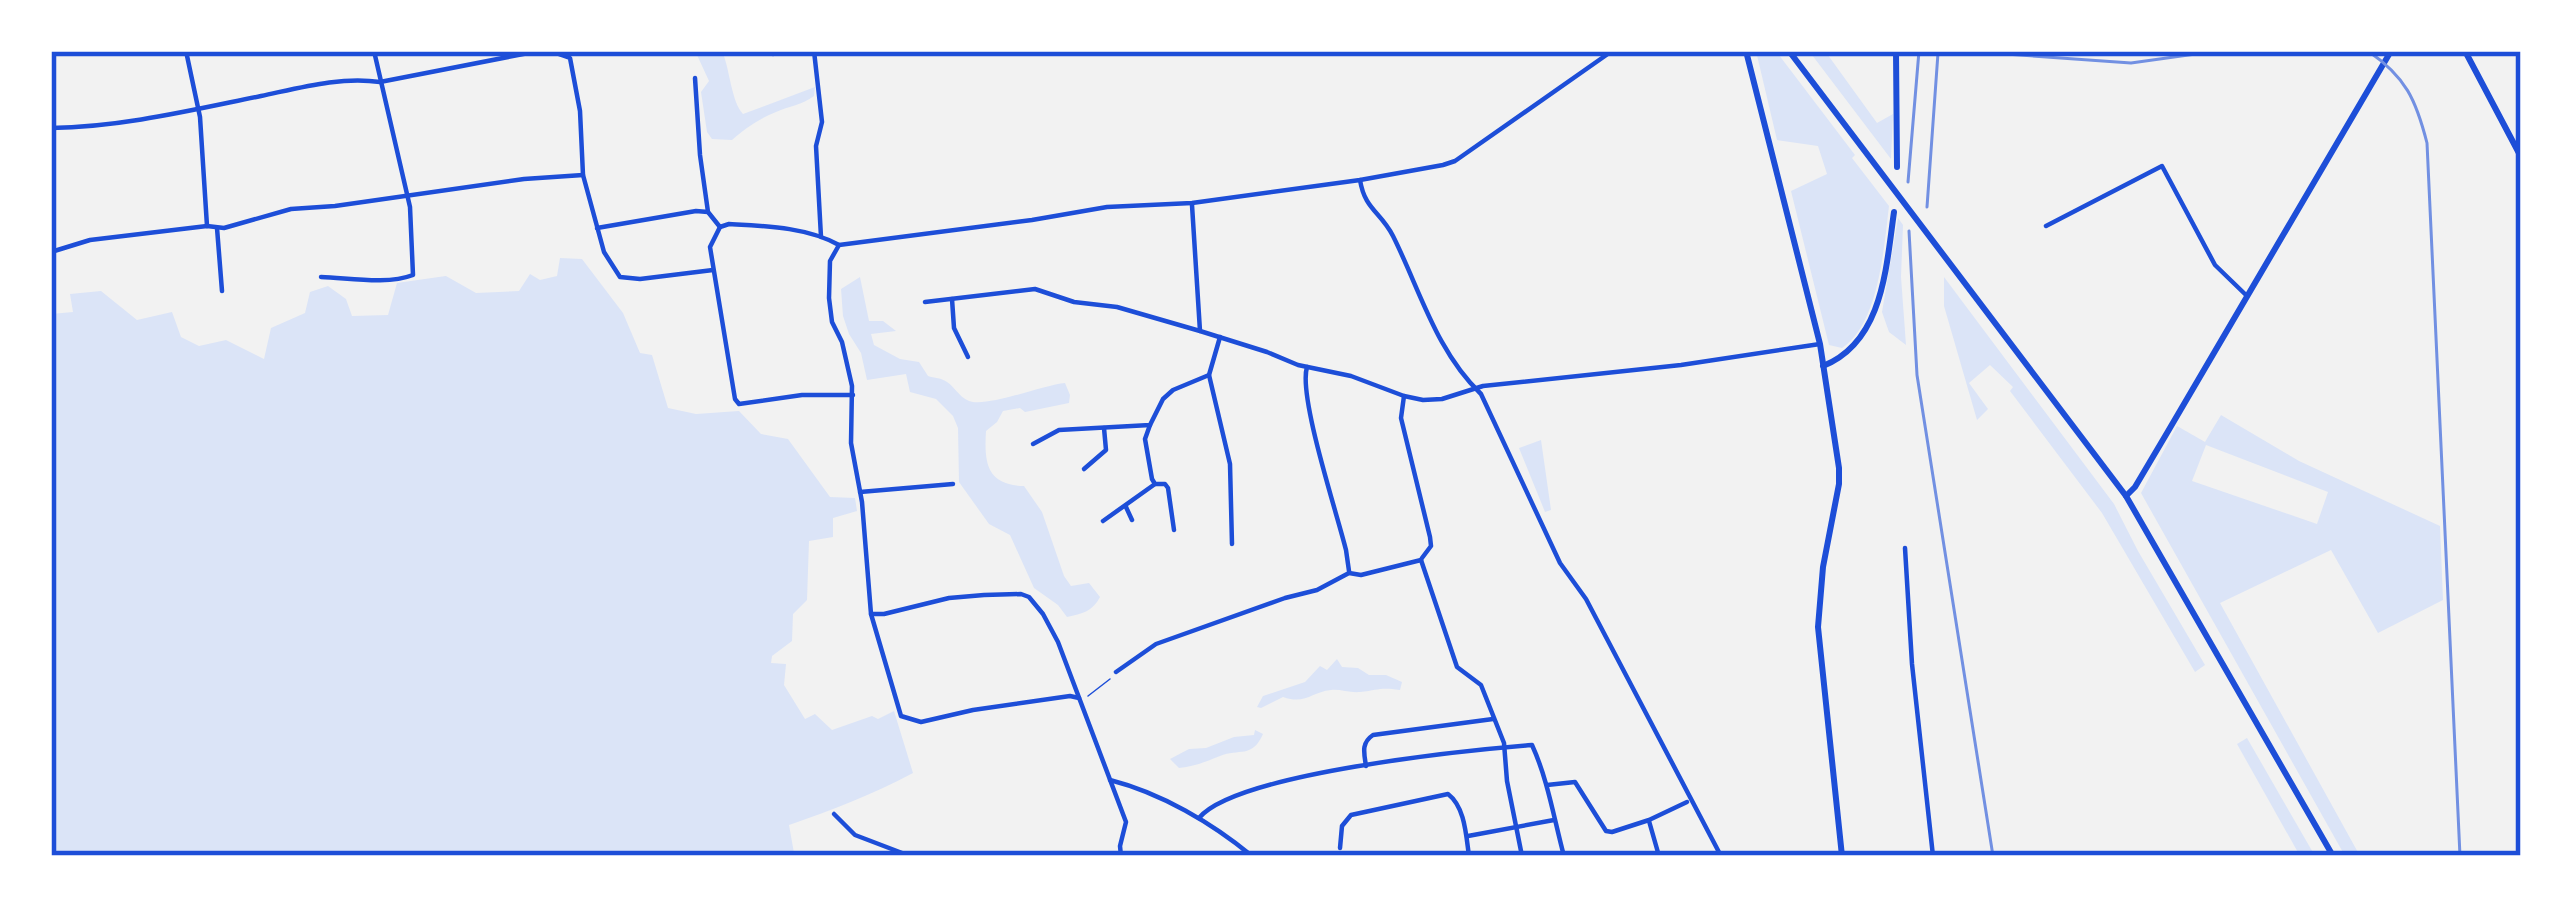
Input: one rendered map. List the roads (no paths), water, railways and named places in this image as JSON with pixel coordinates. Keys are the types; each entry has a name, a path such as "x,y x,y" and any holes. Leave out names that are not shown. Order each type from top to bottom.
{"main road":[{"path":"1789,51 2126,496 2332,856"},
{"path":"1896,51 1897,167"},
{"path":"2126,496 2391,51"},
{"path":"2464,51 2521,157"},
{"path":"1746,52 1820,344 1839,468 1818,627 1842,856"},
{"path":"1823,366 1841,359 1856,345 1873,317 1894,212"}],"street":[{"path":"186,51 198,109 207,226"},
{"path":"321,277 408,279 413,275 410,207 374,51"},
{"path":"51,128 198,109 337,82 380,82 539,51"},
{"path":"550,51 570,58 584,146 583,175 604,252 620,278 713,270"},
{"path":"814,51 822,122 816,146 821,237"},
{"path":"853,395 802,395 739,404 735,399 713,270 711,242 720,227 754,226 821,237 839,245 1107,207 1192,202 1360,180 1443,165 1612,51"},
{"path":"695,78 707,212 720,227"},
{"path":"2046,226 2162,166 2215,265 2247,296"},
{"path":"51,252 90,240 248,223 291,209 524,178 583,175"},
{"path":"1360,180 1363,198 1391,232 1426,313 1466,381 1481,394 1560,563 1586,599 1720,856"},
{"path":"1192,202 1200,331"},
{"path":"598,228 707,212"},
{"path":"217,228 223,291"},
{"path":"839,245 830,261 832,322 845,352 853,395 851,443 871,614 901,716 921,722 974,710 1079,698"},
{"path":"925,302 1035,290 1200,331 1423,400 1475,388 1820,344"},
{"path":"952,298 954,328 968,357"},
{"path":"1220,337 1209,375 1231,464 1232,544"},
{"path":"1307,367 1306,402 1349,573"},
{"path":"1155,484 1145,440 1150,424 1173,390 1209,375"},
{"path":"1116,672 1156,644 1317,590 1349,573 1420,560 1430,537 1401,418 1404,397"},
{"path":"1033,444 1059,430 1150,424"},
{"path":"1084,469 1106,450 1104,428"},
{"path":"860,492 952,484"},
{"path":"1103,520 1155,484 1166,484 1174,530"},
{"path":"1126,507 1132,520"},
{"path":"1904,548 1933,856"},
{"path":"1420,560 1457,667 1481,685 1505,747 1522,856"},
{"path":"871,614 949,598 1029,597 1058,642 1126,822 1121,856"},
{"path":"1366,766 1364,746 1373,735 1493,719"},
{"path":"1199,818 1254,788 1300,777 1495,746 1532,746 1564,856"},
{"path":"1110,780 1199,818 1252,856"},
{"path":"1547,785 1575,782 1606,831 1612,832 1690,801"},
{"path":"1340,848 1342,826 1351,815 1448,794 1457,802 1469,856"},
{"path":"834,814 855,835 910,856"},
{"path":"1468,836 1554,820"},
{"path":"1648,820 1660,856"}],"tram line":[{"path":"1963,51 2131,63 2217,51"},
{"path":"2368,51 2408,91 2427,143 2460,856"}],"railway":[{"path":"1908,182 1919,51"},
{"path":"1927,207 1938,53"},
{"path":"1909,231 1917,375 1993,856"}]}
